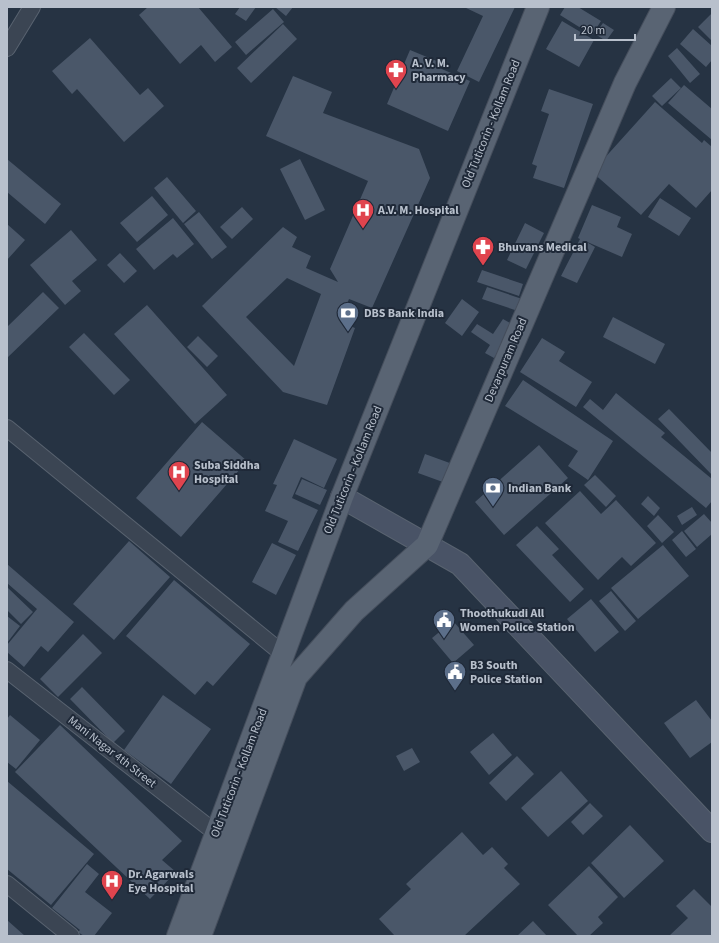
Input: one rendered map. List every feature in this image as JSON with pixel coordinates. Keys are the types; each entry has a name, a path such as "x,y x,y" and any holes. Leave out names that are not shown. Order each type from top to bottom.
{"main road":[{"name":"Old Tuticorin - Kollam Road","path":"178,936 275,678 282,654 342,497 538,7"},
{"name":"Devarpuram Road","path":"200,936 296,677 354,611 427,545 625,83 664,7"}],"street":[{"path":"7,48 32,7"},
{"path":"7,428 282,654"},
{"path":"342,497 460,564 712,831"},
{"name":"Mani Nagar 4th Street","path":"7,670 216,833"},
{"path":"7,884 71,936"}],"building":[{"path":"148,7 198,7 232,47 215,62 201,45 180,64 139,15"},
{"path":"240,7 256,7 246,21 235,14"},
{"path":"275,7 293,7 286,16"},
{"path":"464,7 515,7 479,82 457,71 483,16"},
{"path":"565,7 578,7 601,21 592,35 560,15"},
{"path":"273,9 284,22 246,55 235,42"},
{"path":"712,13 712,41 698,27"},
{"path":"562,21 594,40 579,67 546,49"},
{"path":"603,23 614,30 606,41 595,34"},
{"path":"283,24 297,39 251,83 237,68"},
{"path":"693,29 712,46 712,60 706,67 680,44"},
{"path":"90,38 140,95 148,88 164,106 124,142 77,89 72,94 52,71"},
{"path":"677,48 700,74 690,83 668,56"},
{"path":"410,50 439,62 437,67 470,81 448,131 387,104"},
{"path":"293,76 332,92 323,113 419,149 430,178 372,308 349,299 340,322 355,328 327,405 283,392 202,306 283,227 297,237 292,247 311,256 306,268 338,282 330,269 368,181 266,136","holes":["287,278 321,294 294,366 246,317"]},
{"path":"671,78 681,88 662,106 652,96"},
{"path":"684,85 712,109 712,140 668,103"},
{"path":"549,89 593,104 564,188 533,178 537,166 532,164 549,114 541,111"},
{"path":"655,102 702,143 704,140 712,147 712,190 696,208 669,184 641,215 592,172"},
{"path":"7,159 61,204 45,224 7,192"},
{"path":"300,159 325,210 305,220 280,169"},
{"path":"167,177 196,211 183,223 154,188"},
{"path":"152,196 168,215 137,242 120,223"},
{"path":"660,198 691,218 679,236 648,217"},
{"path":"592,205 621,217 617,227 632,234 622,257 585,241 595,247 577,283 561,276 580,239 578,238"},
{"path":"242,207 253,219 232,239 220,227"},
{"path":"199,212 227,247 212,259 184,224"},
{"path":"173,218 194,244 177,258 173,254 154,270 136,249"},
{"path":"525,223 544,233 526,269 507,260"},
{"path":"7,224 25,240 7,260"},
{"path":"71,230 97,260 72,281 81,291 65,305 30,265"},
{"path":"120,253 137,271 124,283 107,265"},
{"path":"482,270 523,284 519,296 477,282"},
{"path":"487,287 528,301 524,313 482,299"},
{"path":"43,292 59,308 7,358 7,327"},
{"path":"462,299 479,312 462,336 445,323"},
{"path":"147,305 227,395 195,424 114,334"},
{"path":"613,317 665,344 655,364 603,337"},
{"path":"503,319 515,326 494,358 485,353 490,345 471,332 477,324 493,334"},
{"path":"84,333 130,380 114,395 69,347"},
{"path":"198,336 218,356 207,367 187,347"},
{"path":"542,338 565,352 559,361 592,382 576,407 520,372"},
{"path":"523,380 613,441 588,480 568,466 578,451 505,406"},
{"path":"616,393 665,433 661,437 712,479 712,501 706,508 583,407 590,399 603,410"},
{"path":"669,409 712,453 712,475 658,419"},
{"path":"202,422 247,461 181,537 136,498"},
{"path":"294,439 337,459 324,488 301,477 292,498 318,510 298,551 278,542 288,521 265,511 277,485 273,484"},
{"path":"539,445 568,478 504,535 475,502"},
{"path":"425,454 458,466 451,485 418,473"},
{"path":"595,475 616,496 606,507 584,485"},
{"path":"302,479 327,490 320,505 295,494"},
{"path":"580,491 601,514 616,500 656,543 631,566 622,557 598,580 545,523"},
{"path":"648,496 660,508 654,516 641,504"},
{"path":"692,507 697,515 682,525 677,516"},
{"path":"704,514 712,523 712,534 697,547 684,531"},
{"path":"658,515 674,532 662,543 647,526"},
{"path":"537,526 559,549 552,555 584,589 570,602 516,545"},
{"path":"682,531 696,549 686,557 672,540"},
{"path":"129,541 170,577 114,640 73,604"},
{"path":"272,543 296,555 276,595 252,582"},
{"path":"663,545 689,576 638,619 611,588"},
{"path":"7,564 74,622 48,652 41,646 24,667 7,652 7,645 37,609 7,583"},
{"path":"174,580 250,644 213,686 207,681 195,695 126,636"},
{"path":"7,587 33,612 21,624 7,610"},
{"path":"611,591 636,621 625,631 599,601"},
{"path":"591,599 619,632 595,652 567,619"},
{"path":"7,616 20,626 7,643"},
{"path":"453,621 474,645 453,663 432,638"},
{"path":"83,634 102,653 58,697 40,679"},
{"path":"82,687 125,731 113,743 70,699"},
{"path":"163,695 211,729 171,784 124,750"},
{"path":"696,700 712,721 712,742 690,758 664,723"},
{"path":"10,715 40,740 16,769 7,762 7,719"},
{"path":"60,725 182,841 162,860 176,872 150,899 15,772"},
{"path":"493,733 512,755 489,775 470,752"},
{"path":"412,748 420,762 404,771 396,756"},
{"path":"517,756 534,774 506,801 489,783"},
{"path":"561,771 588,801 548,837 521,808"},
{"path":"7,781 94,854 51,905 7,869"},
{"path":"590,803 603,816 583,835 571,822"},
{"path":"630,825 664,861 624,898 591,863"},
{"path":"462,832 483,855 492,847 508,864 504,868 520,884 464,936 395,936 379,919 411,889 406,884"},
{"path":"87,864 99,874 85,892 112,913 94,936 84,936 78,932 80,930 52,908"},
{"path":"589,866 618,897 598,917 603,923 589,936 578,936 548,905"},
{"path":"694,889 712,907 712,936 669,936 688,918 676,906"},
{"path":"7,920 25,936 7,936"},
{"path":"533,921 547,936 517,936"}],"place":[{"name":"A. V. M. Pharmacy","path":"396,90"},
{"name":"A.V. M. Hospital","path":"363,230"},
{"name":"Bhuvans Medical","path":"483,266"},
{"name":"DBS Bank India","path":"348,332"},
{"name":"Suba Siddha Hospital","path":"179,492"},
{"name":"Indian Bank","path":"493,508"},
{"name":"Thoothukudi All Women Police Station","path":"444,640"},
{"name":"B3 South Police Station","path":"455,692"},
{"name":"Dr. Agarwals Eye Hospital","path":"112,900"}]}
